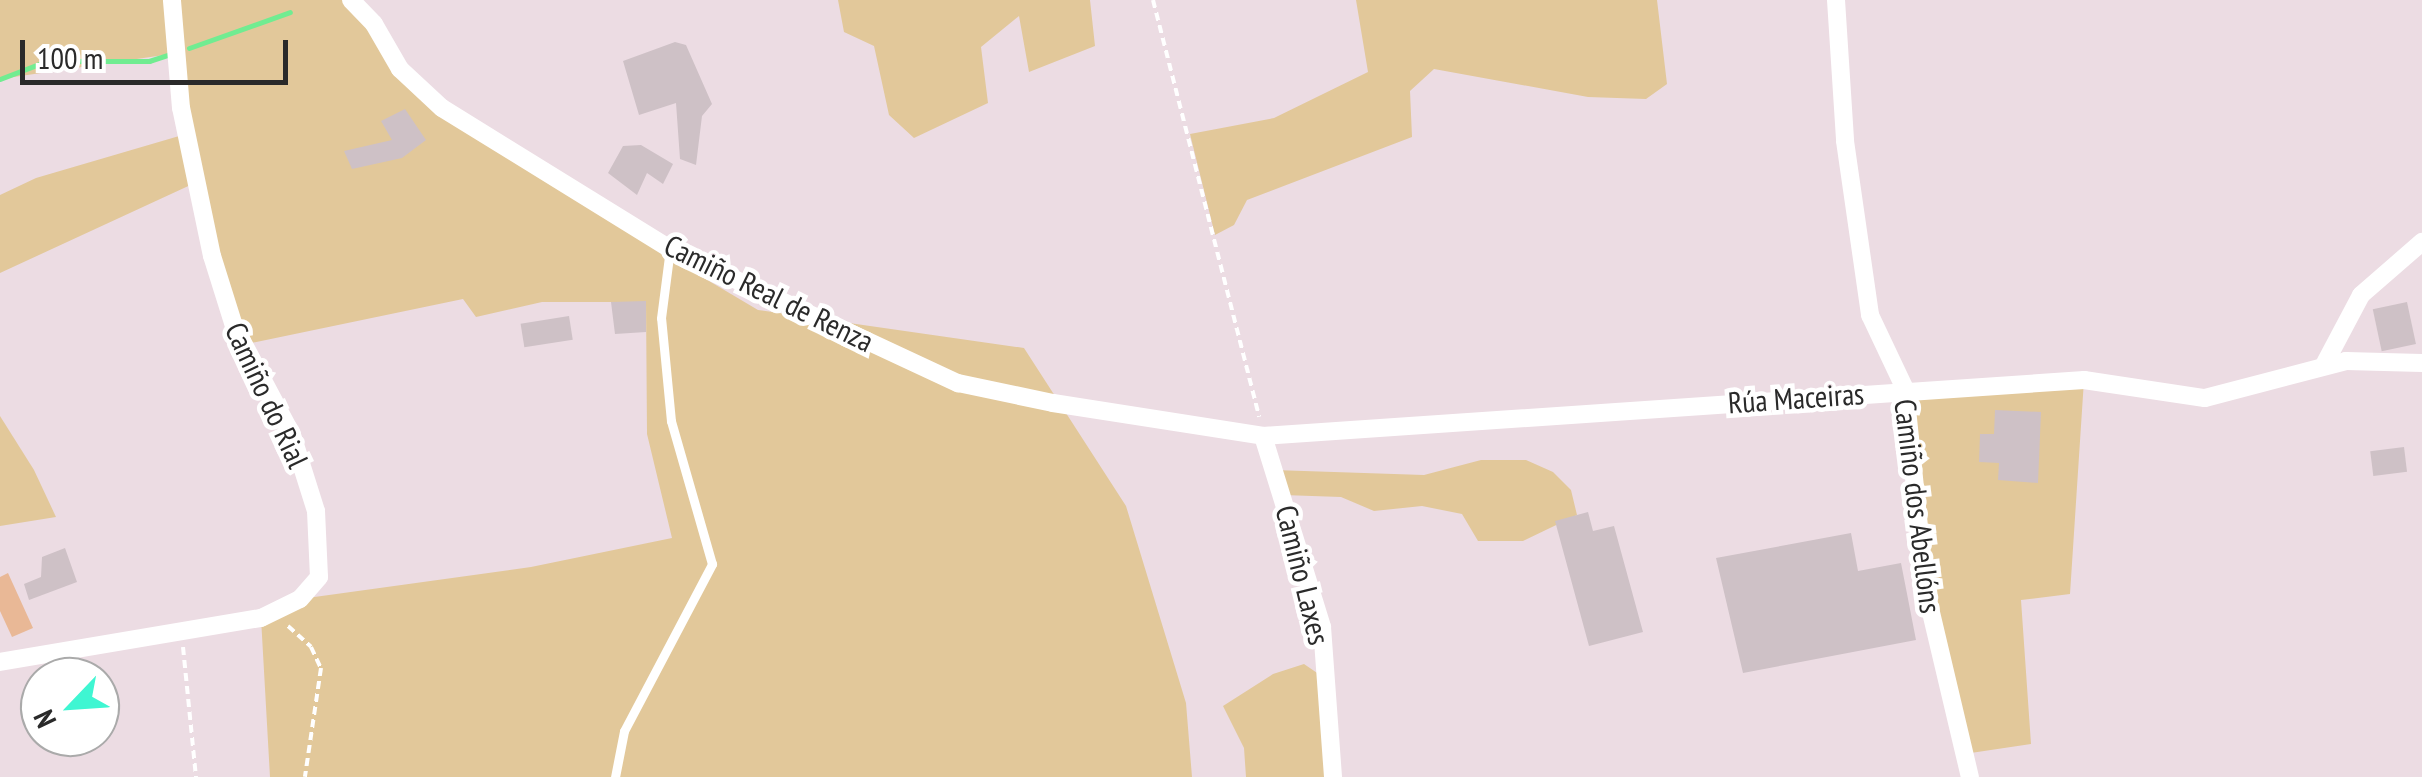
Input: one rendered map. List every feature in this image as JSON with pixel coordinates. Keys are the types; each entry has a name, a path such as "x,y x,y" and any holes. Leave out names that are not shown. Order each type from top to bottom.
{"street":[{"name":"Camiño do Rial","path":"0,662 182,634 273,612 300,599 320,577 316,511 292,435 234,326 212,256 181,108 172,0"},
{"name":"Camiño Real de Renza","path":"351,0 400,69 442,108 670,249 958,383 1263,436"},
{"name":"Camiño dos Abellóns","path":"1836,0 1845,141 1870,316 1905,390 1924,587 1970,777"},
{"path":"2324,365 2360,295 2422,242"},
{"name":"Rúa Maceiras","path":"1263,436 2084,380 2205,398 2324,365 2422,363"},
{"name":"Camiño Laxes","path":"1263,436 1322,626 1333,777"}],"lane":[{"path":"615,777 624,730 712,564 671,421 661,318 670,249"}],"path":[{"path":"1153,0 1263,436"},
{"path":"273,612 311,647 320,668 306,777"},
{"path":"182,634 196,777"}],"shaded area":[{"path":"0,0 349,0 396,70 650,246 758,310 1024,348 1126,506 1186,703 1192,777 270,777 261,618 300,599 531,567 672,538 647,434 646,302 542,302 476,317 463,299 251,343 249,355 197,182 0,273 0,195 36,178 186,134 171,54 0,79"},
{"path":"838,0 1090,0 1095,46 1029,72 1019,16 981,47 988,103 914,138 889,115 874,46 844,32"},
{"path":"1356,0 1657,0 1667,84 1646,99 1588,97 1434,69 1410,91 1412,137 1247,200 1234,225 1215,235 1190,134 1274,118 1368,72"},
{"path":"2084,380 2070,594 2021,600 2031,744 1964,754 1925,587 1905,389"},
{"path":"0,416 34,470 56,517 0,526"},
{"path":"1481,460 1526,460 1553,472 1571,490 1577,515 1523,541 1478,541 1462,514 1422,506 1374,511 1341,497 1283,495 1274,470 1424,475"},
{"path":"8,573 33,628 12,637 0,611 0,577"},
{"path":"1304,664 1326,679 1332,777 1246,777 1244,748 1223,706 1273,674"}],"building":[{"path":"675,42 686,45 712,104 702,116 696,165 680,159 676,103 639,115 623,61"},
{"path":"405,109 426,140 402,158 352,169 344,151 392,140 381,121"},
{"path":"641,145 673,164 663,184 647,173 637,195 608,173 623,146"},
{"path":"646,301 646,332 615,334 611,302"},
{"path":"2407,302 2416,344 2382,351 2373,309"},
{"path":"569,316 573,340 524,347 521,324"},
{"path":"1995,410 2041,412 2038,483 1998,480 1999,463 1979,462 1980,434 1994,434"},
{"path":"2404,447 2407,472 2373,476 2370,451"},
{"path":"1588,512 1593,531 1614,526 1643,632 1589,646 1555,521"},
{"path":"1851,533 1858,571 1901,563 1916,640 1743,673 1716,558"},
{"path":"65,548 77,582 29,600 24,584 41,577 42,557"}],"waterway":[{"path":"189,48 290,12"},
{"path":"0,79 47,61 149,61 171,54"}]}
